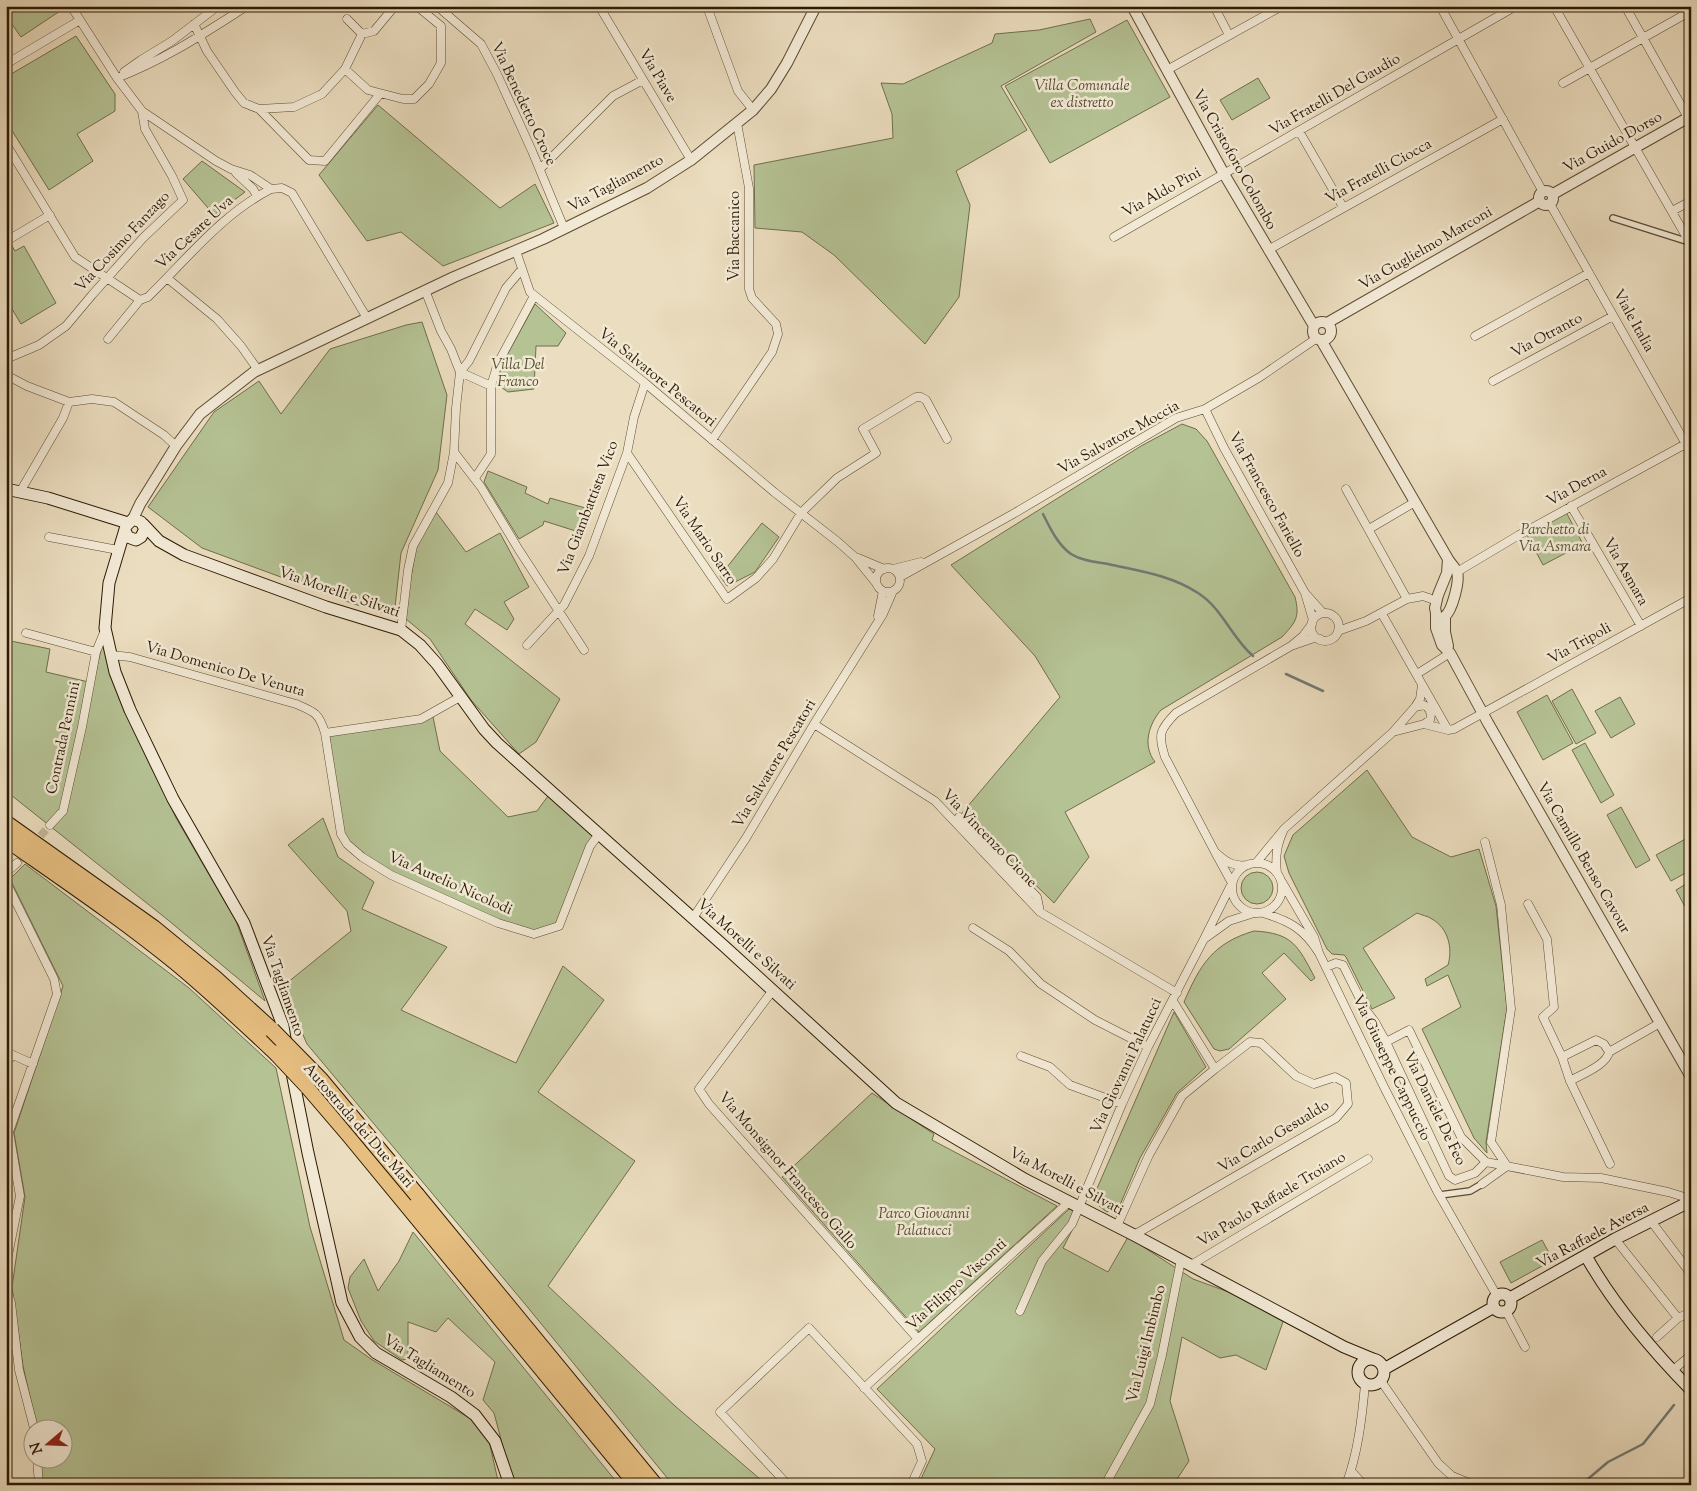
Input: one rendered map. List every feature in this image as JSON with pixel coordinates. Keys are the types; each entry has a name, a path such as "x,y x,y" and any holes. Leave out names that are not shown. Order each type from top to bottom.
{"highway":[{"name":"Autostrada dei Due Mari","path":"6,823 154,928 215,978 272,1030 321,1080 655,1485"},
{"name":"Autostrada dei Due Mari","path":"6,839 176,962 276,1053 307,1086 355,1143 637,1485"}],"main road":[{"path":"6,489 48,498 134,528"},
{"name":"Via Morelli e Silvati","path":"134,528 184,555 326,606 401,630 420,645 437,664 460,697 497,743 896,1102 1026,1180 1186,1262 1344,1347 1373,1359"},
{"name":"Via Tagliamento","path":"134,528 118,550 109,583 105,628 115,672 130,710 173,799 244,922 283,1026 328,1248 342,1303 360,1337 376,1354 451,1397 475,1415 495,1441 510,1485"},
{"name":"Via Raffaele Aversa","path":"1510,1298 1615,1239 1691,1200"},
{"path":"1586,1256 1599,1278 1653,1341 1672,1371 1691,1390"},
{"path":"1384,1369 1504,1294 1510,1298 1511,1304 1506,1311 1500,1312 1495,1301"},
{"path":"1344,1347 1358,1370 1359,1378 1366,1384 1374,1385 1384,1377 1384,1369 1380,1362 1373,1359 1362,1362 1358,1370"}],"street":[{"path":"71,6 117,78 142,111 206,154 231,168 250,175 271,189 282,188 292,193 367,318"},
{"path":"117,78 140,60 172,41 218,6"},
{"path":"117,78 147,66 200,36 247,6"},
{"name":"Via Benedetto Croce","path":"437,6 481,44 497,74 540,169 564,228"},
{"name":"Via Piave","path":"599,6 691,160"},
{"path":"712,6 709,12 738,91 753,110"},
{"name":"Via Tagliamento","path":"134,528 140,504 176,446 202,411 258,370 425,290 516,251 647,188 691,160 753,110 771,89 816,6"},
{"name":"Via Cristoforo Colombo","path":"1132,6 1224,174 1314,326"},
{"path":"1214,6 1229,36"},
{"path":"1167,70 1282,6"},
{"name":"Viale Italia","path":"1440,6 1613,316 1688,442 1691,453"},
{"name":"Via Fratelli Del Gaudio","path":"1224,174 1516,6"},
{"path":"1554,6 1690,243"},
{"path":"1625,6 1690,119"},
{"path":"345,69 368,90 403,99 414,99 429,84 441,63 441,26 418,7 394,7 374,31 362,34"},
{"path":"1563,83 1691,11"},
{"path":"347,19 362,34"},
{"path":"6,64 80,20"},
{"path":"194,24 207,51 244,103 259,109 310,160 326,161 380,94"},
{"path":"259,109 294,107 322,94 345,69 362,34"},
{"path":"540,169 613,96 643,80"},
{"name":"Via Cosimo Fanzago","path":"6,359 39,345 66,326 143,238 183,200 145,128 142,111"},
{"name":"Via Fratelli Ciocca","path":"1268,250 1503,119"},
{"name":"Via Guido Dorso","path":"1547,198 1600,171 1636,148 1690,119"},
{"name":"Via Baccanico","path":"712,440 772,352 778,334 776,324 752,298 749,289 749,188 736,123"},
{"path":"1299,131 1343,207"},
{"path":"6,144 75,256 140,300"},
{"path":"231,168 248,183 257,196"},
{"name":"Via Aldo Pini","path":"1114,237 1224,174"},
{"name":"Via Cesare Uva","path":"108,338 140,300 148,296 208,236 257,196 271,189"},
{"name":"Via Guglielmo Marconi","path":"1327,323 1547,198"},
{"path":"1672,211 1691,201"},
{"path":"8,240 50,215"},
{"path":"1613,218 1690,243"},
{"name":"Via Salvatore Pescatori","path":"516,251 530,292 534,296 645,383 800,513 838,542 855,558 876,583"},
{"path":"460,372 469,360 506,288 522,269"},
{"path":"1475,336 1521,312 1589,272"},
{"path":"167,278 217,319 241,346 258,370"},
{"path":"401,630 408,570 413,546 448,483 454,452 460,372 425,290"},
{"path":"475,478 491,454 491,386 498,363 534,296"},
{"name":"Via Otranto","path":"1493,381 1613,316"},
{"path":"1319,339 1328,338 1331,328 1327,323 1320,322 1314,326 1313,333 1319,339 1457,572 1458,581 1448,614 1441,615"},
{"name":"Via Salvatore Moccia","path":"900,577 1013,514 1176,418 1205,409 1260,377 1319,339"},
{"path":"460,372 491,386"},
{"path":"6,376 69,402 92,399 114,402 164,435 176,446"},
{"name":"Via Giambattista Vico","path":"527,645 564,605 588,556 627,453 634,417 645,383"},
{"path":"800,513 837,478 876,454 864,429 916,397 926,400 947,439"},
{"path":"20,492 63,418 69,402"},
{"name":"Via Francesco Fariello","path":"1205,409 1224,448 1305,593 1323,613"},
{"name":"Via Derna","path":"1457,572 1571,506 1688,442"},
{"path":"454,452 475,478 584,650"},
{"name":"Via Mario Sarro","path":"627,453 727,599 756,578 773,558 800,513"},
{"path":"1346,489 1407,599"},
{"path":"1369,529 1415,502"},
{"name":"Via Asmara","path":"1571,506 1641,626"},
{"path":"49,537 118,550"},
{"name":"Via Salvatore Pescatori","path":"855,558 884,569"},
{"name":"Via Salvatore Moccia","path":"894,569 932,559"},
{"name":"Via Camillo Benso Cavour","path":"1448,559 1447,573 1435,608 1441,615 1436,628 1442,645 1450,653 1691,1077"},
{"path":"884,569 894,569 900,577 899,585 893,591 883,591 876,583 878,573 884,569"},
{"name":"Via Salvatore Pescatori","path":"877,622 883,591"},
{"name":"Via Salvatore Pescatori","path":"693,918 746,838 883,614 893,591"},
{"path":"1338,631 1366,622 1407,599 1438,596 1447,592 1454,596"},
{"name":"Via Francesco Fariello","path":"1305,593 1312,622"},
{"name":"Via Tripoli","path":"1483,713 1691,598"},
{"path":"1232,883 1164,757 1160,741 1164,726 1176,713 1291,646 1303,636 1316,617 1323,613 1328,613 1335,618 1339,626 1338,631 1329,640 1314,638 1291,646"},
{"path":"1382,614 1448,730"},
{"path":"1312,622 1313,633 1320,640"},
{"name":"Via Tagliamento","path":"96,652 105,628"},
{"path":"26,633 96,652"},
{"name":"Contrada Pennini","path":"50,825 63,811 82,727 96,652"},
{"path":"1417,674 1450,653"},
{"name":"Via Domenico De Venuta","path":"111,654 130,657 296,704 313,711 320,718 325,733"},
{"path":"1284,828 1276,854 1282,888 1281,897 1271,910 1258,913 1246,911 1234,899 1232,883 1236,875 1252,864 1284,828 1393,732 1420,699 1422,685"},
{"path":"325,733 421,719 460,697"},
{"path":"1393,732 1424,724 1430,720 1428,707 1424,705 1415,707"},
{"path":"1424,724 1448,730 1454,729 1483,713"},
{"name":"Via Vincenzo Cione","path":"814,724 935,801 1040,912 1176,993"},
{"name":"Via Aurelio Nicolodi","path":"325,733 341,834 347,844 362,857 391,875 498,923 534,934 559,926 590,846 599,834"},
{"name":"Via Vincenzo Cione","path":"959,816 1037,897 1040,912"},
{"path":"1486,842 1501,905 1511,1009 1498,1104 1490,1142 1507,1166"},
{"path":"1215,852 1231,864 1238,866 1264,864 1271,867 1279,876"},
{"path":"6,873 17,863"},
{"name":"Via Giuseppe Cappuccio","path":"1279,876 1314,937 1326,967 1384,1087 1495,1301"},
{"path":"6,882 54,979 57,994 9,1132 20,1196 6,1265"},
{"name":"Via Giovanni Palatucci","path":"1020,1311 1042,1261 1072,1224 1074,1204 1148,1047 1232,883"},
{"path":"1528,904 1547,939 1554,1007 1543,1017 1562,1057 1570,1081 1610,1164"},
{"name":"Via Giuseppe Cappuccio","path":"1258,913 1295,926 1310,939 1320,954"},
{"name":"Via Giovanni Palatucci","path":"1204,939 1228,921 1258,913"},
{"path":"973,928 1009,951 1041,984 1095,1020 1148,1047"},
{"name":"Via Daniele De Feo","path":"1326,967 1336,962 1343,965 1364,1009 1375,1022 1386,1042 1449,1176 1455,1180 1474,1173 1486,1162 1461,1137 1410,1030 1386,1042"},
{"name":"Via Monsignor Francesco Gallo","path":"773,990 699,1089 709,1104 918,1339"},
{"path":"1173,1001 1215,1069"},
{"path":"1570,1081 1604,1062 1609,1052 1660,1024"},
{"path":"1562,1057 1596,1040 1604,1044 1609,1052"},
{"name":"Via Carlo Gesualdo","path":"1117,1226 1149,1155 1182,1096 1250,1042 1261,1043 1296,1076 1314,1084 1335,1077 1346,1083 1348,1104 1336,1118 1134,1235"},
{"path":"6,1064 10,1054 33,1064"},
{"path":"1021,1056 1050,1067 1070,1085 1122,1104"},
{"name":"Via Paolo Raffaele Troiano","path":"1186,1262 1368,1159"},
{"path":"1486,1162 1563,1177 1601,1178 1668,1192 1691,1200"},
{"path":"1440,1195 1470,1191 1507,1166"},
{"name":"Via Filippo Visconti","path":"864,1388 1074,1204"},
{"path":"1651,1221 1691,1274"},
{"path":"1615,1239 1678,1318"},
{"name":"Via Luigi Imbimbo","path":"1105,1485 1150,1404 1186,1262"},
{"path":"6,1286 11,1304 19,1370 31,1418"},
{"path":"1506,1311 1525,1347"},
{"path":"1653,1341 1678,1318 1691,1312"},
{"path":"788,1485 720,1412 809,1328 916,1444 922,1461 911,1485"},
{"path":"6,1349 16,1346"},
{"path":"1672,1371 1691,1355"},
{"path":"1381,1381 1438,1463 1452,1476 1474,1485"},
{"path":"1346,1485 1351,1471 1363,1411 1366,1384"},
{"path":"38,1468 39,1485"},
{"path":"1351,1471 1364,1485"}],"green space":[{"path":"6,6 57,6 60,11 21,37 6,16"},
{"path":"1090,19 1096,32 1001,86 1027,130 956,171 970,205 959,297 925,344 834,255 802,232 755,228 754,165 893,138 892,114 881,83 903,84 992,43 995,34 1039,30"},
{"name":"Villa Comunale ex distretto","path":"1127,20 1170,97 1050,163 1005,86"},
{"path":"76,36 115,94 115,111 77,134 93,161 49,190 6,121 6,77"},
{"path":"1258,78 1270,98 1232,120 1220,100"},
{"path":"378,105 500,208 535,184 554,223 443,266 401,232 367,241 319,175"},
{"path":"202,161 245,192 214,215 183,179"},
{"path":"6,236 15,251 24,246 56,303 21,324 6,299"},
{"name":"Villa Del Franco","path":"535,304 566,333 558,346 536,346 534,389 508,392 495,383 508,353"},
{"path":"422,322 447,395 438,470 401,553 394,616 354,604 202,548 148,507 214,412 259,381 281,414 330,349 406,325"},
{"path":"1182,424 1196,429 1207,441 1295,597 1296,619 1282,637 1161,710 1150,728 1148,742 1155,762 1065,812 1089,857 1054,903 962,813 1060,697 1035,656 951,565 1141,446"},
{"path":"488,471 527,487 525,493 548,504 550,498 589,509 582,533 544,521 543,525 519,539 484,482"},
{"path":"436,512 466,552 500,533 529,587 504,602 514,619 507,630 475,609 465,624 560,699 536,742 519,754 471,700 430,639 406,619 416,546"},
{"name":"Parchetto di Via Asmara","path":"1566,512 1583,544 1543,565 1527,535"},
{"path":"762,523 779,537 755,572 727,586 720,576"},
{"path":"104,638 111,675 176,818 236,921 265,1001 168,920 6,791 6,640 50,649 46,672 93,683"},
{"path":"1572,689 1596,733 1576,744 1552,701"},
{"path":"1547,695 1573,743 1543,760 1517,712"},
{"path":"1620,697 1635,724 1611,738 1595,711"},
{"path":"432,712 440,751 508,817 537,811 551,792 599,834 559,926 543,932 498,923 362,857 341,834 325,733 421,719"},
{"path":"1585,743 1614,795 1601,803 1572,750"},
{"path":"1367,770 1412,837 1451,857 1479,849 1496,906 1507,1008 1486,1142 1487,1153 1474,1138 1422,1029 1461,1007 1448,975 1427,986 1425,979 1448,965 1449,945 1442,928 1430,918 1417,913 1363,948 1395,998 1372,1009 1346,957 1344,955 1332,954 1327,949 1289,873 1284,856 1293,835"},
{"path":"1621,807 1650,860 1636,868 1607,815"},
{"path":"323,818 338,857 374,882 362,909 447,947 401,1010 516,1063 563,966 604,1000 538,1092 635,1161 548,1286 675,1406 767,1485 673,1485 525,1304 307,1044 282,987 351,931 347,911 288,845"},
{"path":"1691,836 1691,870 1671,881 1656,855"},
{"path":"25,864 189,988 276,1068 310,1227 344,1340 371,1359 471,1419 489,1441 499,1485 43,1485 41,1468 72,1468 72,1418 35,1418 23,1366 12,1287 25,1197 14,1133 63,986 10,879"},
{"path":"1257,872 1268,877 1273,888 1268,899 1257,904 1246,899 1241,888 1246,877"},
{"path":"1691,881 1691,916 1690,916 1676,890"},
{"path":"1254,931 1278,935 1293,943 1304,957 1315,978 1311,981 1284,953 1262,973 1286,999 1229,1049 1220,1051 1214,1049 1184,1002 1202,966 1210,957 1228,942"},
{"path":"1174,1012 1206,1067 1177,1093 1140,1158 1120,1205 1107,1212 1099,1206 1095,1193"},
{"name":"Parco Giovanni Palatucci","path":"872,1093 934,1134 932,1140 1057,1206 919,1332 782,1177"},
{"path":"1069,1209 1081,1213 1063,1248 1108,1272 1128,1237 1193,1279 1245,1298 1284,1319 1266,1370 1236,1355 1220,1358 1182,1337 1170,1401 1189,1461 1173,1485 918,1485 935,1449 877,1389"},
{"path":"413,1232 619,1485 513,1485 494,1413 483,1400 495,1362 448,1318 436,1332 408,1322 408,1359 402,1360 374,1341 361,1321 348,1288 350,1277 364,1259 378,1291 399,1261"},
{"path":"1542,1240 1553,1260 1511,1283 1500,1262"}],"waterway":[{"path":"1043,514 1058,541 1071,554 1089,561 1154,574 1177,582 1198,593 1214,607 1239,641 1253,656"},
{"path":"1286,674 1323,691"},
{"path":"1582,1484 1608,1462 1643,1444 1674,1405"}],"tunnel":[{"path":"17,863 50,825"}]}
